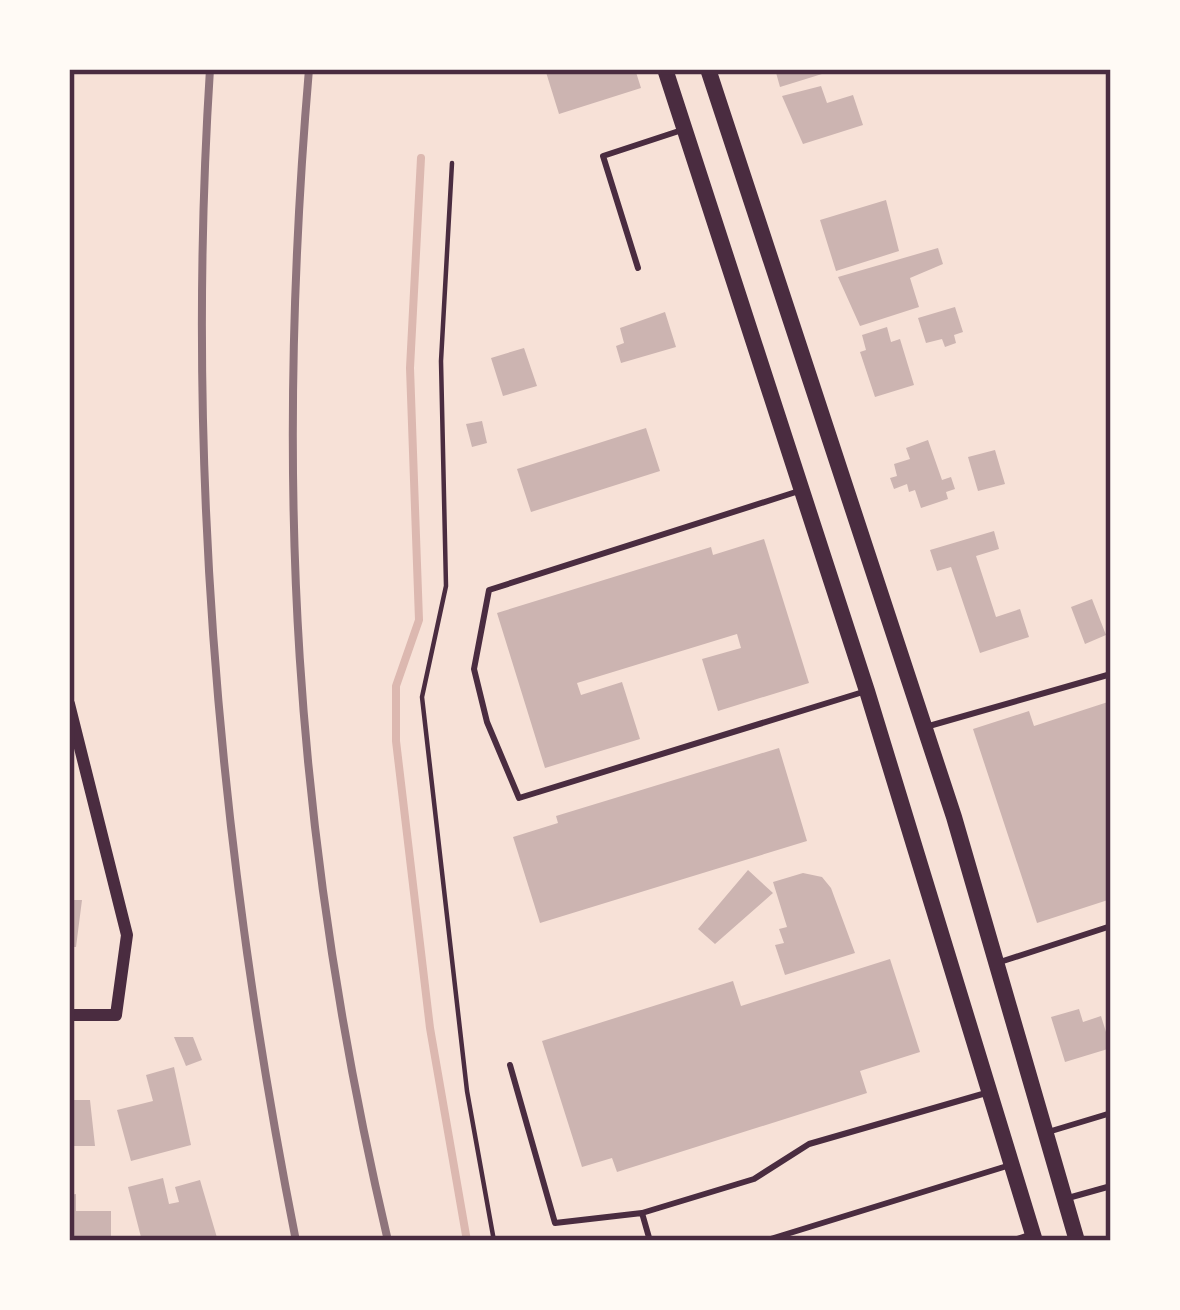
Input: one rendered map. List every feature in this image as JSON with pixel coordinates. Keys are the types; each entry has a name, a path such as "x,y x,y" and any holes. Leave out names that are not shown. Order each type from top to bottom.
{"main road":[{"path":"665,69 867,691 1034,1238"},
{"path":"708,69 926,727 1077,1241"},
{"path":"1022,1198 1064,1199"}],"street":[{"path":"69,704 127,935 116,1015 69,1015"}],"lane":[{"path":"638,268 603,156 684,130"},
{"path":"799,491 489,590 473,668 487,722 519,798 867,691"},
{"path":"926,727 1111,674"},
{"path":"997,963 1111,926"},
{"path":"510,1065 555,1223 642,1213 754,1179 808,1144 989,1092"},
{"path":"1044,1132 1111,1113"},
{"path":"764,1241 1012,1165"},
{"path":"1064,1199 1111,1186"},
{"path":"642,1213 650,1241"},
{"path":"1011,1241 1034,1238"}],"path":[{"path":"452,163 441,362 446,586 422,698 461,1044 494,1241"}],"building":[{"path":"545,69 635,69 641,88 559,114"},
{"path":"775,69 820,69 822,74 780,87"},
{"path":"821,86 827,103 853,95 863,125 803,144 782,96"},
{"path":"886,200 899,251 836,271 820,220"},
{"path":"938,248 943,264 910,278 919,307 860,326 838,277"},
{"path":"955,307 963,332 954,335 956,343 945,347 942,339 926,343 918,318"},
{"path":"665,312 676,347 621,363 616,346 624,343 620,328"},
{"path":"887,327 891,342 900,339 914,385 875,397 860,352 866,350 862,335"},
{"path":"524,348 537,386 503,396 491,358"},
{"path":"482,421 487,443 472,447 466,424"},
{"path":"646,428 660,471 531,512 517,469"},
{"path":"928,440 942,480 951,477 955,489 946,492 948,499 921,508 915,490 909,492 907,484 894,489 890,478 897,476 894,464 910,459 906,448"},
{"path":"995,450 1005,484 978,491 968,457"},
{"path":"994,531 999,549 976,556 996,617 1020,609 1029,637 980,653 951,567 937,571 930,550"},
{"path":"764,539 809,683 718,711 702,659 741,648 737,634 577,683 581,695 622,682 640,739 545,768 497,613 711,547 713,555"},
{"path":"1092,599 1106,635 1085,644 1071,607"},
{"path":"1111,701 1111,899 1037,923 973,729 1029,711 1034,726"},
{"path":"779,748 807,841 540,923 513,837 558,823 556,816"},
{"path":"748,870 773,893 715,944 698,929"},
{"path":"803,873 822,877 831,888 855,953 785,975 775,945 784,943 779,929 787,927 773,882"},
{"path":"69,900 82,900 76,947 69,947"},
{"path":"890,959 920,1052 860,1071 867,1093 617,1172 612,1158 582,1167 542,1041 733,981 741,1006"},
{"path":"1079,1009 1083,1022 1101,1016 1111,1048 1065,1062 1051,1017"},
{"path":"174,1037 193,1037 202,1060 186,1066"},
{"path":"174,1067 191,1145 131,1161 117,1110 153,1101 146,1075"},
{"path":"69,1100 90,1100 95,1146 69,1146"},
{"path":"163,1178 169,1204 179,1202 175,1187 200,1180 218,1241 168,1241 167,1236 142,1241 128,1187"},
{"path":"76,1194 76,1211 111,1211 111,1241 69,1241 69,1195"}],"waterway":[{"path":"421,158 410,368 419,620 396,686 396,741 430,1028 467,1241"}],"railway":[{"path":"210,69 202,363 215,658 247,951 296,1241"},
{"path":"309,69 293,369 300,658 331,945 388,1241"}]}
